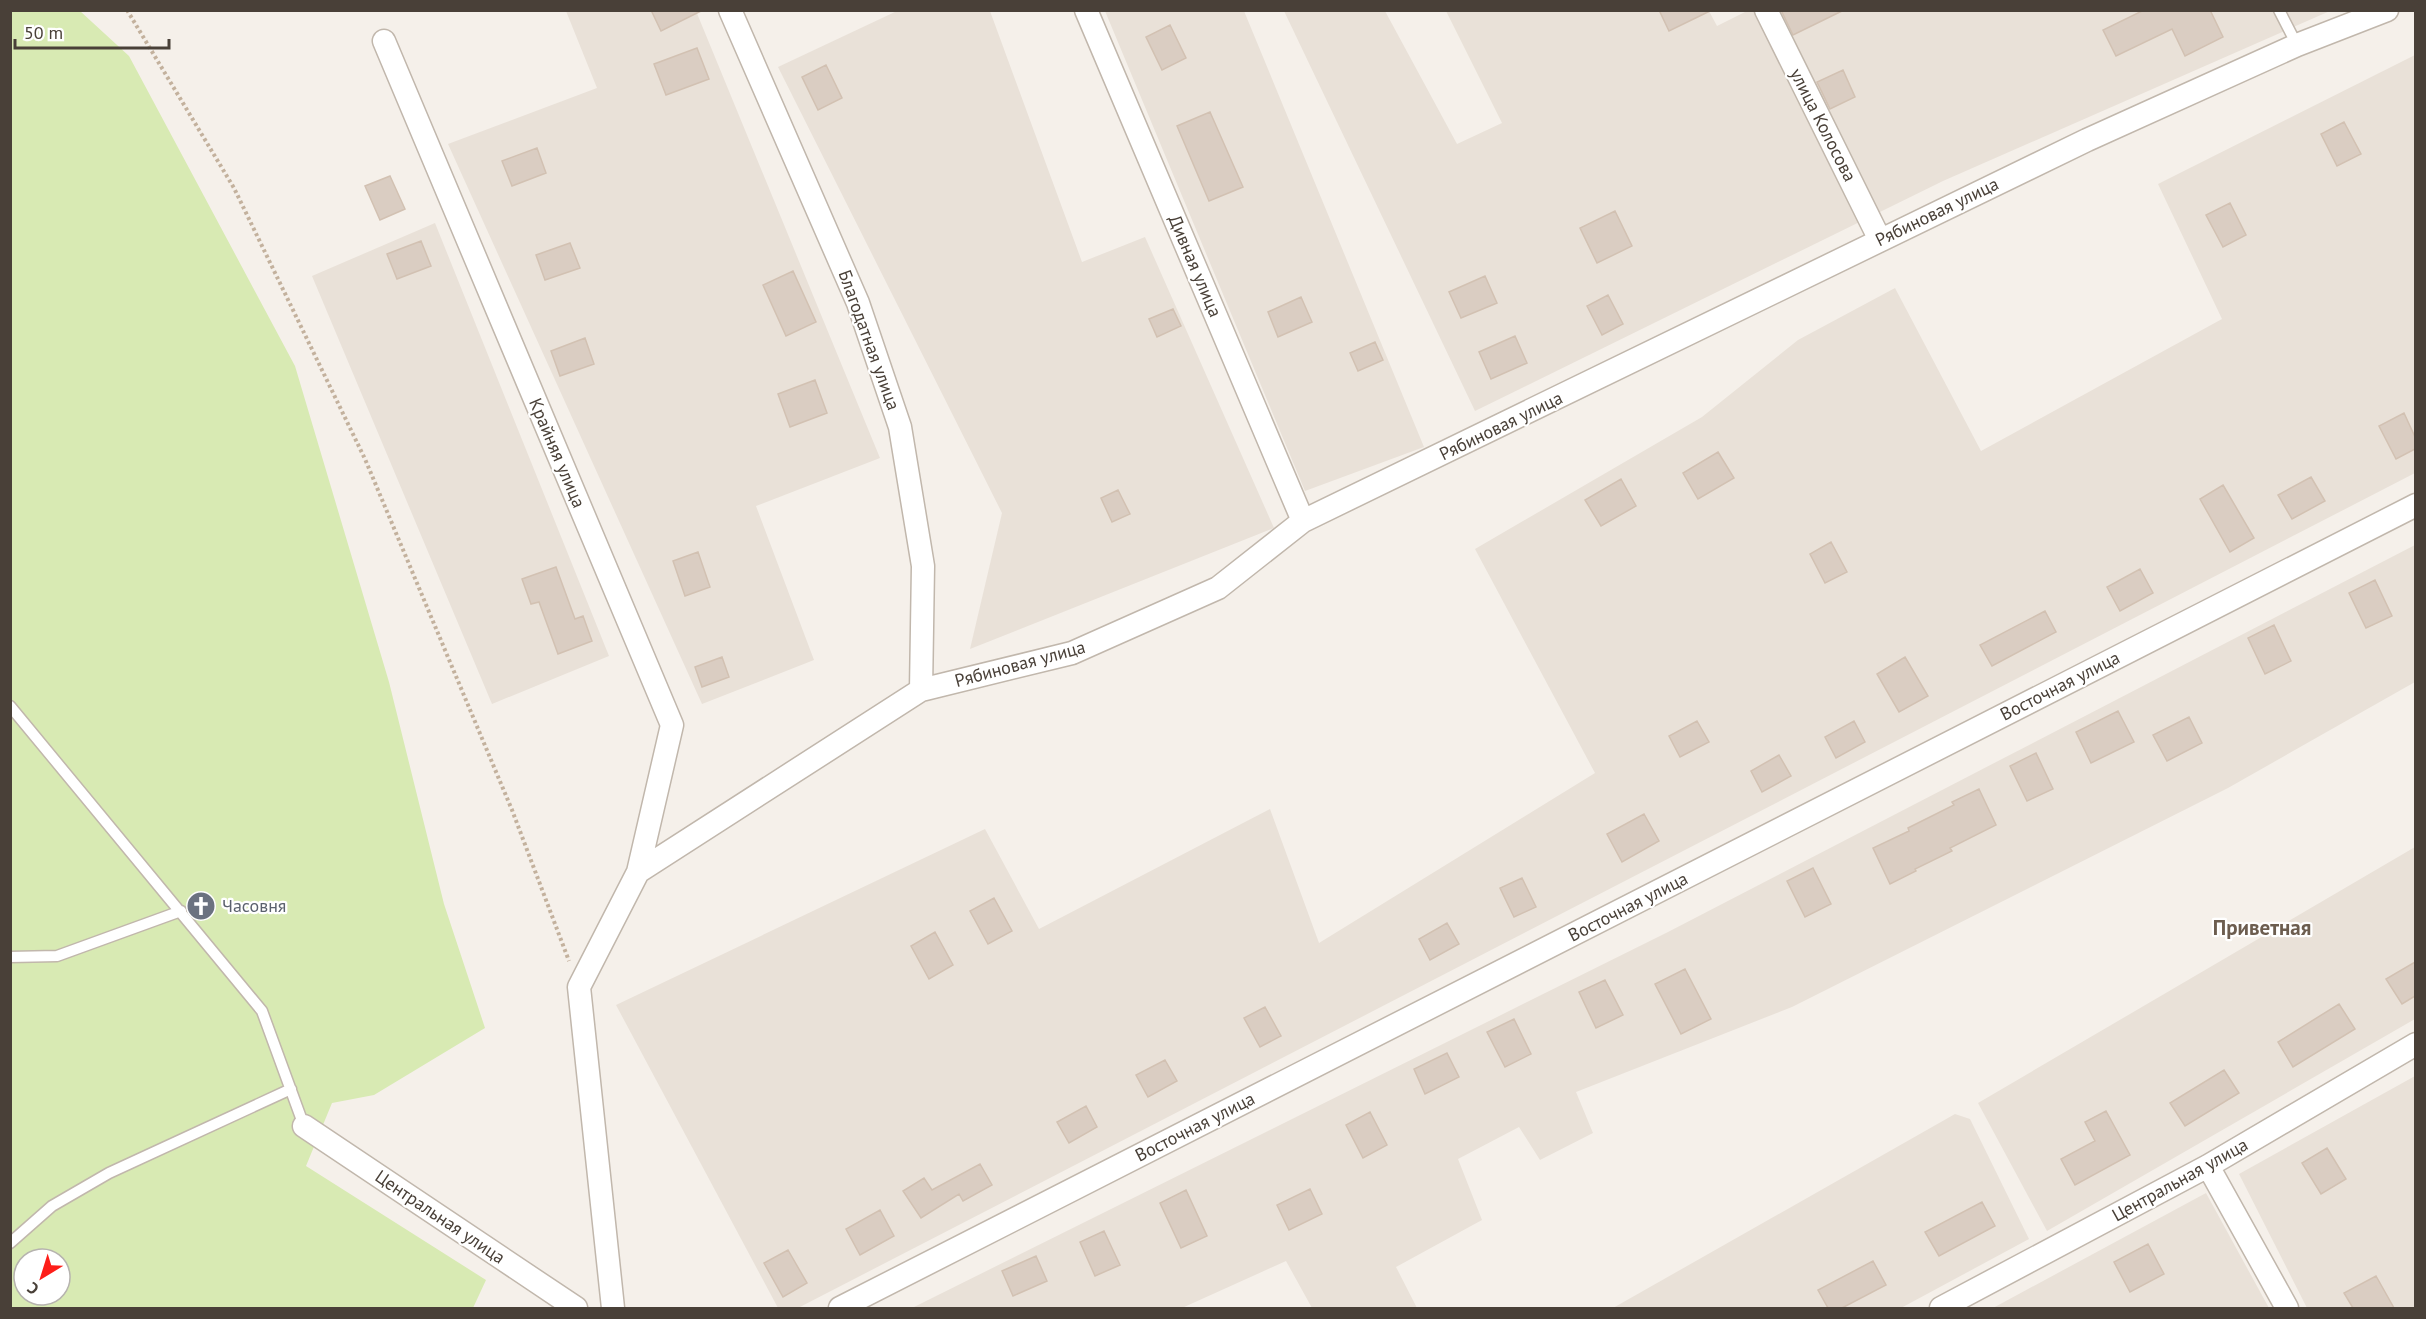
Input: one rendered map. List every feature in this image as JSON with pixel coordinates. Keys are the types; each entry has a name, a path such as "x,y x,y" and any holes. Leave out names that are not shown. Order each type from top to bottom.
{"street":[{"name":"Благодатная улица","path":"730,10 858,303 900,427 923,566 921,690"},
{"name":"Дивная улица","path":"1086,10 1303,521"},
{"name":"улица Колосова","path":"1766,10 1880,240"},
{"name":"Рябиновая улица","path":"638,872 921,690 1071,653 1218,588 1303,521 2087,140 2296,45 2387,10"},
{"name":"Крайняя улица","path":"384,41 672,725 638,872 579,987"},
{"name":"Восточная улица","path":"840,1308 2415,505"},
{"path":"579,987 613,1308"},
{"name":"Центральная улица","path":"1941,1308 2208,1166 2415,1044"},
{"name":"Центральная улица","path":"304,1126 576,1308"},
{"path":"2208,1166 2287,1308"}],"lane":[{"path":"2279,10 2296,45"},
{"path":"10,706 262,1011 304,1126"},
{"path":"10,957 57,956 181,911"},
{"path":"10,1243 52,1206 109,1173 291,1089"}],"path":[{"path":"127,10 234,188 365,459 512,810 579,987"}],"shaded area":[{"path":"1749,10 2330,11 1943,181 1475,411 1284,11 1385,11 1457,144 1502,123 1446,11 1709,11 1717,26"},
{"path":"566,11 696,11 880,458 756,506 814,660 702,704 448,144 597,88"},
{"path":"897,11 990,11 1082,262 1145,237 1274,528 970,649 1002,513 778,67"},
{"path":"1105,11 1244,11 1424,447 1305,491"},
{"path":"2415,55 2415,473 798,1308 778,1308 616,1005 985,829 1039,929 1270,809 1319,943 1595,773 1475,549 1702,417 1798,340 1895,288 1981,451 2222,319 2158,184"},
{"path":"435,223 609,656 492,704 312,276"},
{"path":"2415,545 2415,682 2228,788 1792,1007 1576,1092 1593,1133 1540,1160 1519,1127 1458,1159 1482,1220 1396,1267 1417,1308 1312,1308 1286,1261 1182,1308 912,1308 1668,932"},
{"path":"2415,847 2415,1019 2047,1231 1978,1103"},
{"path":"2415,1076 2415,1308 2307,1308 2239,1174"},
{"path":"1955,1114 1970,1119 2029,1239 1901,1308 1613,1308"},
{"path":"2206,1193 2269,1308 1993,1308"}],"green space":[{"path":"11,11 80,11 129,56 295,366 389,682 444,904 485,1028 374,1095 332,1103 306,1166 486,1280 473,1308 11,1308"}],"building":[{"path":"651,10 703,10 661,31"},
{"path":"1659,10 1712,10 1669,31"},
{"path":"1781,10 1844,10 1793,35"},
{"path":"2144,10 2210,10 2223,37 2185,56 2172,29 2116,56 2103,30"},
{"path":"1170,25 1186,58 1162,70 1146,37"},
{"path":"697,48 709,79 666,95 654,64"},
{"path":"826,65 842,98 818,110 802,77"},
{"path":"1843,70 1855,97 1830,109 1817,82"},
{"path":"1210,112 1243,187 1209,201 1177,126"},
{"path":"2344,122 2361,154 2337,166 2321,134"},
{"path":"537,148 546,173 512,186 502,161"},
{"path":"390,176 405,209 380,220 365,186"},
{"path":"2230,203 2246,235 2223,247 2206,215"},
{"path":"1615,211 1632,246 1597,263 1580,228"},
{"path":"421,241 431,266 397,279 387,254"},
{"path":"570,243 580,268 545,280 536,255"},
{"path":"793,271 816,322 786,336 763,285"},
{"path":"1485,276 1497,303 1461,318 1449,292"},
{"path":"1608,295 1623,324 1602,335 1587,306"},
{"path":"1301,297 1312,322 1278,337 1268,312"},
{"path":"1173,309 1181,326 1157,337 1149,319"},
{"path":"1515,336 1527,363 1491,379 1479,352"},
{"path":"585,338 594,364 560,376 551,351"},
{"path":"1375,342 1383,360 1358,371 1350,353"},
{"path":"815,380 827,413 790,427 778,394"},
{"path":"2404,413 2415,437 2415,449 2396,459 2379,426"},
{"path":"1718,452 1734,478 1698,499 1683,473"},
{"path":"2311,477 2325,501 2292,519 2278,495"},
{"path":"1621,479 1636,506 1601,526 1585,500"},
{"path":"2223,485 2254,538 2230,552 2200,499"},
{"path":"1118,490 1130,514 1112,522 1101,498"},
{"path":"1831,542 1847,572 1825,583 1810,554"},
{"path":"698,552 710,587 685,596 673,561"},
{"path":"556,567 575,619 583,616 592,641 558,654 539,602 531,604 522,579"},
{"path":"2140,569 2153,593 2120,611 2107,587"},
{"path":"2375,580 2392,616 2366,628 2349,593"},
{"path":"2045,611 2056,632 1992,666 1980,645"},
{"path":"2274,625 2291,661 2265,674 2248,638"},
{"path":"722,657 729,677 702,687 695,667"},
{"path":"1905,657 1928,696 1899,712 1877,674"},
{"path":"2118,711 2134,742 2091,763 2076,732"},
{"path":"2189,717 2202,743 2167,761 2153,735"},
{"path":"1697,721 1709,742 1680,757 1669,736"},
{"path":"1854,721 1865,742 1836,758 1825,737"},
{"path":"2036,753 2053,789 2027,801 2010,766"},
{"path":"1779,755 1791,776 1762,792 1751,771"},
{"path":"1979,789 1996,825 1950,848 1952,851 1890,884 1873,848 1909,831 1908,828 1954,805 1952,802"},
{"path":"1644,814 1659,841 1622,862 1607,834"},
{"path":"1813,868 1831,904 1805,917 1787,881"},
{"path":"1522,878 1536,907 1514,917 1500,888"},
{"path":"994,898 1012,931 988,944 970,911"},
{"path":"1447,923 1459,944 1430,960 1419,939"},
{"path":"935,932 953,965 929,979 911,946"},
{"path":"2415,962 2415,996 2402,1004 2386,979"},
{"path":"1685,969 1711,1019 1681,1034 1655,984"},
{"path":"1605,980 1623,1015 1596,1028 1579,992"},
{"path":"2339,1004 2355,1029 2293,1067 2278,1042"},
{"path":"1265,1007 1281,1036 1260,1047 1244,1018"},
{"path":"1514,1019 1531,1054 1505,1067 1487,1032"},
{"path":"1447,1053 1459,1077 1425,1094 1414,1069"},
{"path":"1165,1060 1177,1081 1148,1097 1136,1075"},
{"path":"2224,1070 2239,1093 2185,1126 2170,1103"},
{"path":"1086,1106 1097,1127 1069,1143 1057,1122"},
{"path":"2106,1111 2130,1155 2075,1185 2061,1159 2095,1141 2085,1122"},
{"path":"1370,1112 1387,1145 1363,1158 1346,1125"},
{"path":"2327,1148 2346,1179 2321,1194 2302,1163"},
{"path":"980,1164 992,1185 963,1201 959,1194 921,1218 903,1191 924,1178 932,1190"},
{"path":"1310,1189 1322,1214 1289,1230 1277,1205"},
{"path":"1186,1190 1207,1236 1181,1248 1160,1203"},
{"path":"1982,1202 1995,1226 1939,1256 1925,1232"},
{"path":"880,1210 894,1236 860,1255 846,1229"},
{"path":"1104,1231 1120,1265 1095,1276 1080,1242"},
{"path":"2148,1244 2164,1274 2130,1292 2114,1262"},
{"path":"788,1250 807,1283 783,1297 764,1263"},
{"path":"1036,1256 1047,1281 1013,1296 1002,1271"},
{"path":"1873,1261 1886,1285 1842,1308 1828,1308 1818,1290"},
{"path":"2376,1276 2394,1308 2353,1308 2344,1293"}],"place":[{"name":"Часовня","path":"201,906"}],"district":[{"name":"Приветная","path":"2262,928"}]}
